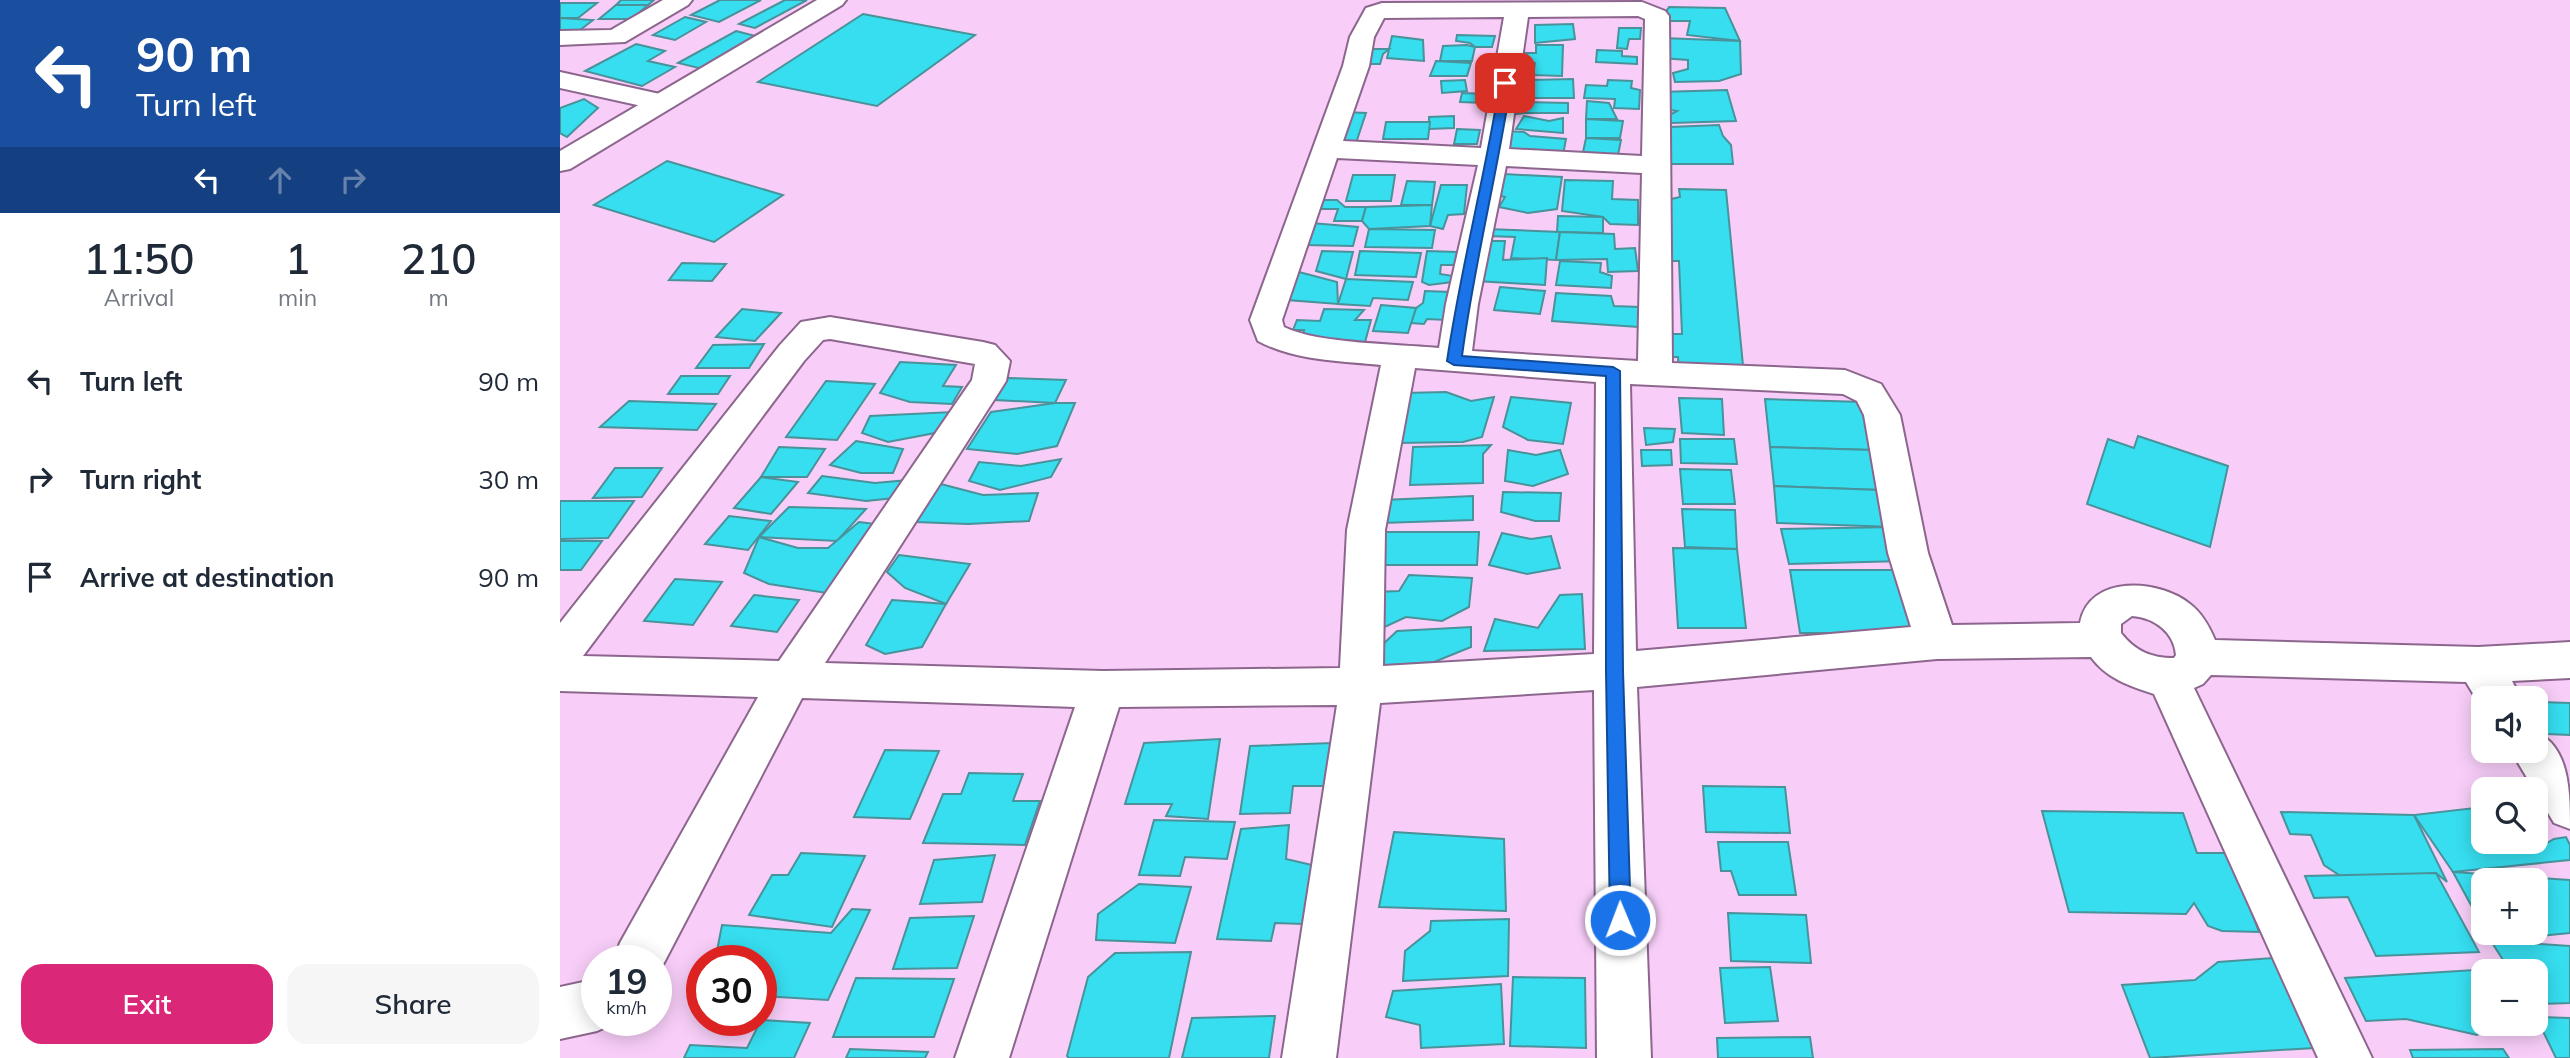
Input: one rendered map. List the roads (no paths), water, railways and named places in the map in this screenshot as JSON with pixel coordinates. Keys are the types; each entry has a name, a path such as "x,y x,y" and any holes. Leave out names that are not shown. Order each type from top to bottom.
{"street":[{"path":"644,19 667,0"},
{"path":"560,38 616,37 680,0"},
{"path":"560,163 834,0"},
{"path":"1655,374 1657,20 1654,13 1642,9 1382,10 1374,13 1362,37 1356,65 1266,320 1270,333 1280,340 1454,361 1655,374 1845,382 1861,387 1875,397 1882,415 1908,553 1937,642"},
{"path":"1454,361 1462,304 1494,156 1517,10"},
{"path":"560,80 660,102"},
{"path":"1326,149 1656,165"},
{"path":"560,654 792,353 813,330 830,328 983,353 993,361 989,381 789,682 647,945"},
{"path":"1309,1058 1361,686 1366,530 1400,356"},
{"path":"1613,371 1615,671 1624,1058"},
{"path":"2183,667 2197,645 2193,633 2184,621 2158,604 2143,600 2116,602 2107,608 2101,617 2102,640 2122,663 2153,677 2183,667 2488,681 2570,660"},
{"path":"560,673 789,682 1103,689 1361,686 1490,676 1615,671 1937,642 2102,640"},
{"path":"2183,667 2345,1058"},
{"path":"982,1058 1103,689"},
{"path":"2541,763 2570,808"},
{"path":"560,1013 581,1008"}]}
